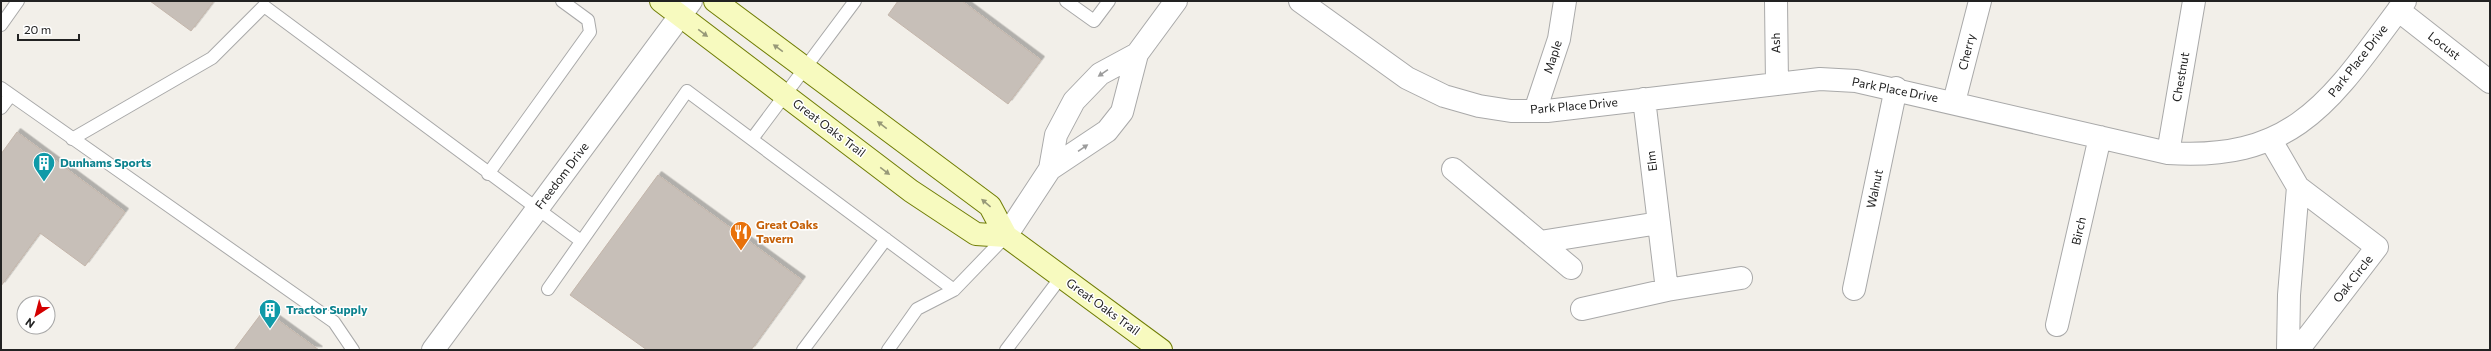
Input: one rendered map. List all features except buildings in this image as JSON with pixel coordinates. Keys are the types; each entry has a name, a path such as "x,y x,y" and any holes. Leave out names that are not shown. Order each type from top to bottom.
{"street":[{"name":"Great Oaks Trail","path":"661,1 686,8 784,94 911,190 976,234 1006,236"},
{"name":"Great Oaks Trail","path":"715,1 990,206 1006,236 1161,350"},
{"path":"1006,236 1050,169 1106,131 1122,112 1137,54 1176,1"},
{"name":"Park Place Drive","path":"1300,1 1407,78 1444,96 1479,106 1511,111 1535,111 1820,79 1856,81 1896,88 2168,153 2200,155 2229,152 2270,139 2290,130 2321,107 2339,88 2401,6"},
{"name":"Maple","path":"1535,111 1559,39 1565,1"},
{"name":"Ash","path":"1776,1 1777,84"},
{"name":"Cherry","path":"1954,102 1980,1"},
{"name":"Chestnut","path":"2168,153 2194,1"},
{"name":"Locust","path":"2401,6 2490,82"},
{"name":"Freedom Drive","path":"433,350 686,8"},
{"path":"1050,169 1056,135 1074,100 1100,74 1137,54"},
{"name":"Walnut","path":"1854,289 1896,88"},
{"name":"Elm","path":"1644,99 1667,290"},
{"name":"Birch","path":"2057,325 2100,137"},
{"name":"Oak Circle","path":"2270,139 2298,187 2377,247 2298,350"},
{"path":"1452,169 1571,268"},
{"path":"2288,350 2289,295 2298,187"},
{"path":"1540,242 1659,223"},
{"path":"1582,309 1667,290 1741,278"}],"lane":[{"path":"1,25 18,1"},
{"path":"488,174 590,32 588,20 562,1"},
{"path":"752,139 784,94 855,1"},
{"path":"1066,1 1094,21 1109,1"},
{"path":"72,138 212,58 266,4 488,174 581,241"},
{"path":"548,289 687,91 954,290"},
{"path":"1,108 6,92 334,322 353,350"},
{"path":"888,350 917,309 954,290 1006,236"},
{"path":"803,350 886,239"},
{"path":"1006,350 1061,277"}],"place":[{"name":"Dunhams Sports","path":"44,182"},
{"name":"Great Oaks Tavern","path":"741,252"},
{"name":"Tractor Supply","path":"270,330"}]}
